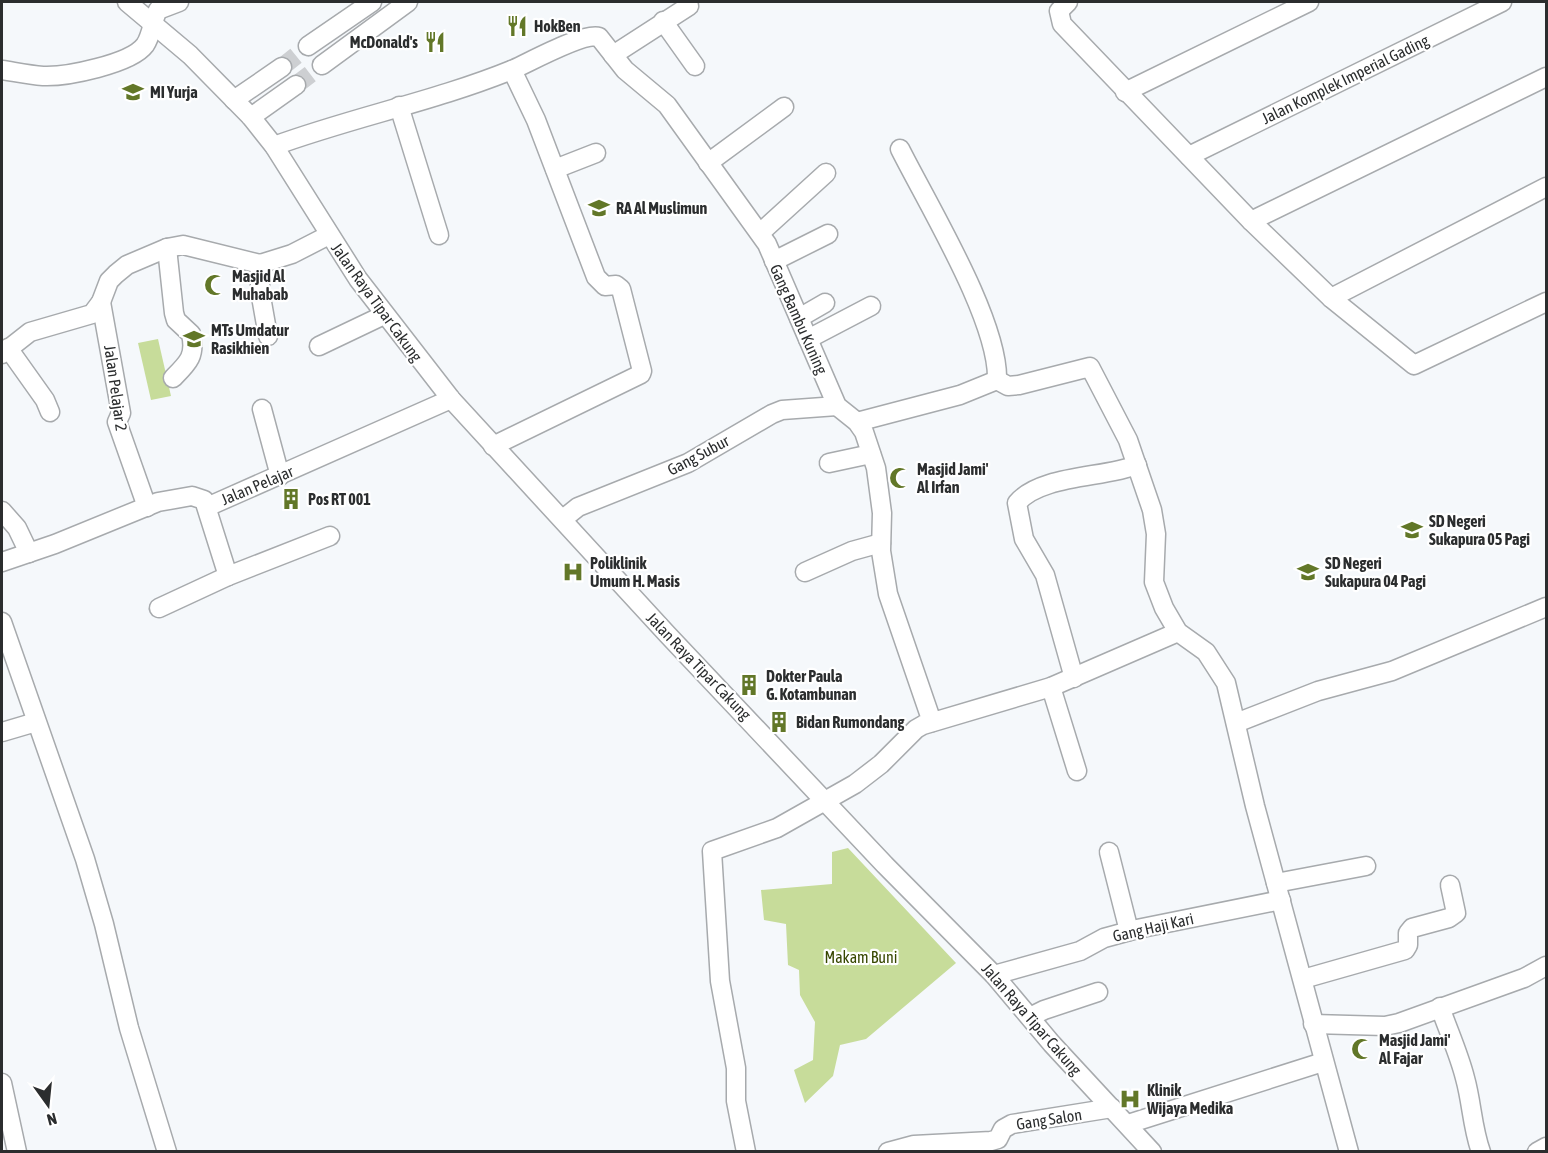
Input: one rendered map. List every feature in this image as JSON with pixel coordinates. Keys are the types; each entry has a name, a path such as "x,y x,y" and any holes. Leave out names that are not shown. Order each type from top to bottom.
{"street":[{"name":"Jalan Raya Tipar Cakung","path":"127,2 190,55 251,117 274,146 329,235 384,315 451,399 825,801 994,975 1152,1152"},
{"path":"2,70 55,75 104,65 146,44 158,10 179,2"},
{"path":"308,46 373,2 386,18"},
{"path":"322,65 408,2"},
{"path":"1068,2 1059,11 1062,24 1125,92 1251,221 1331,298 1414,365 1546,302"},
{"path":"1125,92 1309,2"},
{"name":"Jalan Komplek Imperial Gading","path":"1189,156 1502,2"},
{"path":"613,55 689,6"},
{"path":"663,21 695,66"},
{"name":"Gang Bambu Kuning","path":"512,70 585,38 599,37 625,70 667,105 760,233 837,406 857,422 864,432 871,454 882,513 881,543 888,594 932,722"},
{"path":"234,100 282,67"},
{"path":"274,146 512,70 536,120 596,277 605,286 616,285 621,290 641,360 641,374 493,446"},
{"path":"1251,221 1546,77"},
{"path":"251,117 296,85"},
{"path":"399,106 439,235"},
{"path":"708,163 784,107"},
{"path":"900,149 981,312 994,348 997,380"},
{"path":"555,169 596,153"},
{"path":"760,233 826,173"},
{"path":"1331,298 1546,187"},
{"path":"774,261 828,234"},
{"path":"50,412 45,400 5,351 30,332 92,314 101,302 109,281 127,266 167,248 183,245 260,264 292,254 329,235"},
{"path":"167,248 176,321 191,334 193,348 189,362 173,378"},
{"path":"260,264 260,291 268,336"},
{"name":"Jalan Pelajar 2","path":"101,302 121,413 117,422 147,507"},
{"path":"799,318 825,303"},
{"path":"808,339 871,306"},
{"path":"319,346 384,315"},
{"path":"997,380 1008,387 1090,367 1128,440 1155,528 1154,582 1164,608 1178,632 1206,652 1226,683 1278,891 1349,1152"},
{"path":"857,422 960,395 997,380"},
{"name":"Jalan Pelajar","path":"2,561 171,499 192,496 204,500 207,507 451,399"},
{"name":"Gang Subur","path":"562,519 578,507 688,463 772,414 782,410 837,406"},
{"path":"262,409 280,476"},
{"path":"829,463 871,454"},
{"path":"1074,678 1045,575 1024,539 1017,503 1035,490 1137,465"},
{"path":"207,507 228,576"},
{"path":"2,511 17,528 29,553"},
{"path":"159,608 228,576 330,536"},
{"path":"805,572 852,551 881,543"},
{"path":"1236,723 1318,691 1392,671 1546,607"},
{"path":"2,622 7,654 36,722 85,859 104,924 129,1028 167,1152"},
{"path":"746,1152 736,1101 735,1068 720,981 716,888 711,855 715,848 777,828 825,801 869,774 916,729 932,722 1051,687 1178,632"},
{"path":"1051,687 1077,771"},
{"path":"2,732 36,722"},
{"path":"1109,852 1129,931"},
{"name":"Gang Haji Kari","path":"994,975 1080,951 1104,938 1366,866"},
{"path":"1303,979 1405,950 1408,945 1408,933 1412,928 1449,918 1456,913 1450,885"},
{"path":"1313,1024 1385,1026 1524,978 1546,966"},
{"path":"1030,1017 1051,1007 1098,992"},
{"path":"1440,1007 1465,1077 1473,1129 1481,1152"},
{"path":"1128,1124 1323,1062"},
{"path":"2,1083 17,1152"},
{"name":"Gang Salon","path":"888,1152 914,1145 991,1141 1001,1144 1003,1129 1012,1124 1112,1108"},
{"path":"1537,1152 1546,1147"}],"green space":[{"path":"158,339 171,396 151,400 138,343"},
{"name":"Makam Buni","path":"848,848 956,963 866,1039 840,1045 833,1076 805,1103 794,1070 813,1060 815,1022 800,995 799,970 788,965 786,924 764,920 761,890 832,884 832,852"}],"tunnel":[{"path":"282,67 308,46"},
{"path":"296,85 322,65"}],"place":[{"name":"HokBen","path":"517,26"},
{"name":"McDonald's","path":"435,42"},
{"name":"MI Yurja","path":"133,92"},
{"name":"RA Al Muslimun","path":"599,208"},
{"name":"Masjid Al Muhabab","path":"215,285"},
{"name":"MTs Umdatur Rasikhien","path":"194,339"},
{"name":"Masjid Jami' Al Irfan","path":"900,478"},
{"name":"Pos RT 001","path":"291,499"},
{"name":"SD Negeri Sukapura 05 Pagi","path":"1412,530"},
{"name":"Poliklinik Umum H. Masis","path":"573,572"},
{"name":"SD Negeri Sukapura 04 Pagi","path":"1308,572"},
{"name":"Dokter Paula G. Kotambunan","path":"749,685"},
{"name":"Bidan Rumondang","path":"779,722"},
{"name":"Masjid Jami' Al Fajar","path":"1362,1049"},
{"name":"Klinik Wijaya Medika","path":"1130,1099"}]}
